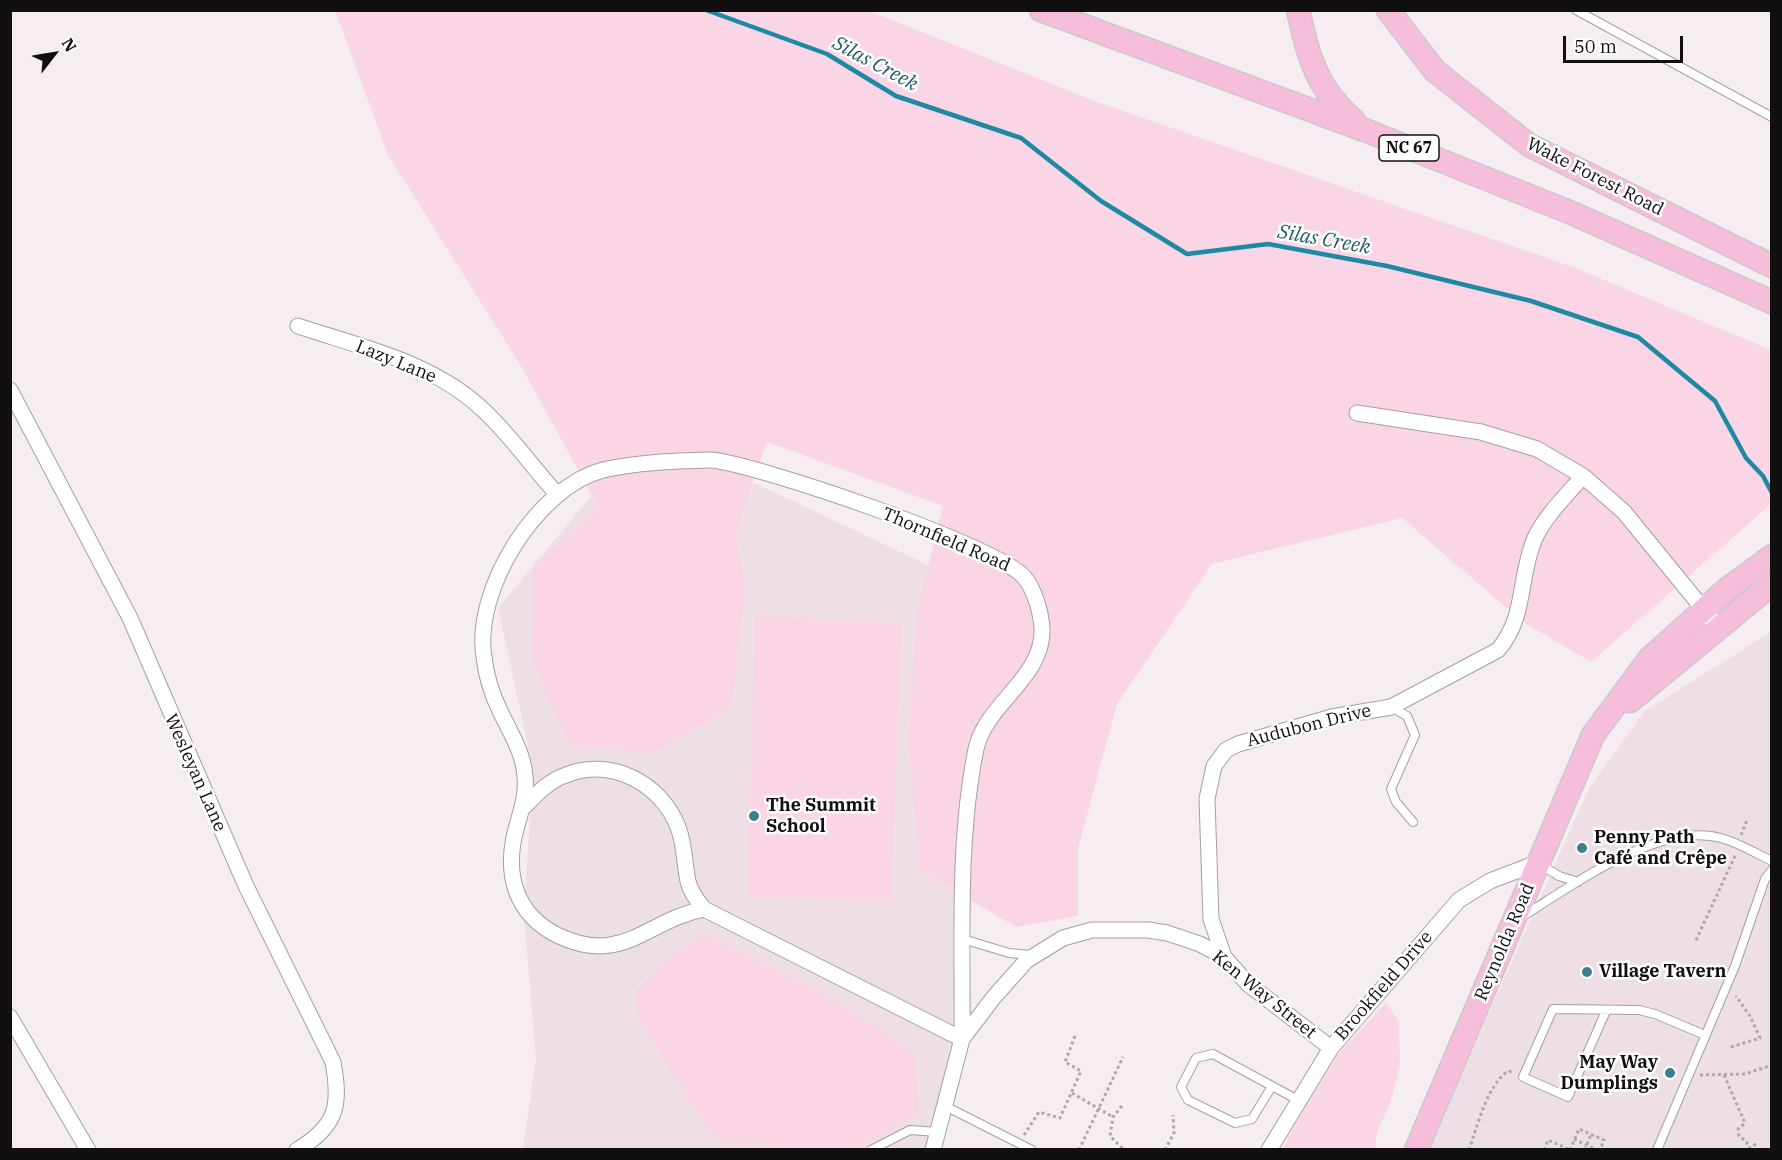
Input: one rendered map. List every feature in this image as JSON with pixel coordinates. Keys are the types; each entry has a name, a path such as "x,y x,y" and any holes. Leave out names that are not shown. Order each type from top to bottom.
{"main road":[{"name":"NC 67","path":"1041,10 1367,131 1574,214 1772,302"},
{"path":"1298,10 1308,54 1319,82 1334,104 1367,131"},
{"name":"Wake Forest Road","path":"1388,10 1435,71 1529,145 1772,266"},
{"name":"Reynolda Road","path":"1712,618 1772,556"},
{"name":"Reynolda Road","path":"1416,1149 1593,735 1650,658 1712,618 1772,584"}],"street":[{"name":"Lazy Lane","path":"298,326 416,366 454,387 480,407 514,440 538,473 558,494"},
{"name":"Wesleyan Lane","path":"10,390 130,618 246,886 333,1062 338,1092 336,1109 319,1137 297,1149"},
{"path":"1357,413 1481,432 1537,449 1583,476 1624,512 1712,618"},
{"name":"Thornfield Road","path":"523,808 546,785 577,771 605,768 630,776 647,786 670,810 684,848 688,882 704,909 689,912 629,942 610,946 579,944 556,935 528,914 512,882 512,844 523,808 525,790 523,765 520,750 500,711 488,676 483,655 484,626 495,583 515,544 527,525 558,494 601,471 667,462 726,461 872,509 982,551 1024,578 1034,596 1041,621 1040,643 1024,676 988,722 976,748 969,799 963,939 962,1039"},
{"name":"Audubon Drive","path":"1224,957 1211,919 1207,799 1214,766 1226,750 1238,744 1332,717 1391,707 1498,650 1511,634 1519,609 1524,570 1536,536 1583,476"},
{"name":"Brookfield Drive","path":"1269,1149 1330,1048 1459,900 1490,881 1538,863"},
{"path":"704,909 962,1039"},
{"name":"Ken Way Street","path":"933,1149 962,1039 1004,984 1034,955 1063,938 1107,928 1167,933 1224,957 1248,984 1330,1048"},
{"path":"10,1017 88,1149"}],"lane":[{"path":"1576,10 1772,117"},
{"path":"1391,707 1407,716 1415,735 1391,789 1396,802 1413,822"},
{"path":"1514,922 1578,882 1653,843 1680,835 1720,837 1772,861"},
{"path":"1538,863 1559,876 1578,882"},
{"path":"1658,1149 1735,966 1765,879 1772,870"},
{"path":"963,939 1009,953 1034,955"},
{"path":"1606,1011 1568,1097 1523,1077 1553,1009 1639,1010 1655,1014 1705,1035"},
{"path":"1272,1086 1252,1119 1235,1123 1188,1100 1181,1087 1196,1058 1213,1054 1298,1100"},
{"path":"944,1105 1019,1147 1032,1149"},
{"path":"871,1149 910,1130 937,1132"}],"path":[{"path":"1696,940 1735,856"},
{"path":"1731,1047 1760,1038 1750,1016 1736,999 1736,994"},
{"path":"1019,1147 1039,1112 1060,1119 1081,1071 1065,1062 1075,1036"},
{"path":"1079,1149 1123,1057"},
{"path":"1690,1075 1724,1076 1754,1072 1772,1065"},
{"path":"1469,1149 1491,1093 1504,1073"},
{"path":"1724,1076 1745,1123 1738,1129 1739,1136 1746,1141 1749,1148 1756,1144"},
{"path":"1072,1093 1113,1117"},
{"path":"1122,1106 1113,1117 1110,1136 1124,1149"},
{"path":"1165,1149 1174,1133 1173,1115"},
{"path":"1544,1149 1548,1140 1570,1149 1574,1139 1579,1129 1604,1140 1599,1149 1574,1139"},
{"path":"1585,1149 1591,1134"}],"shaded area":[{"path":"339,10 869,11 1097,102 1573,267 1771,350 1771,504 1591,662 1523,622 1402,518 1212,564 1117,704 1078,848 1078,916 1016,927 920,870 908,742 917,612 943,506 767,442 736,531 745,589 732,707 656,753 569,745 532,662 533,567 598,506 521,366 388,155 336,13"},
{"name":"The Summit School","path":"757,484 993,596 962,1039 933,1149 523,1149 536,1059 524,915 533,769 498,608 598,488"},
{"path":"755,615 902,623 891,902 747,897"},
{"path":"1771,632 1771,1149 1428,1150 1589,788 1645,711"},
{"path":"702,935 722,941 821,993 870,1022 915,1054 919,1113 854,1149 789,1149 772,1144 727,1145 711,1134 638,1019 635,993 669,957"},
{"path":"1386,1003 1399,1021 1400,1066 1390,1103 1377,1132 1375,1149 1283,1149 1296,1122 1339,1053"}],"waterway":[{"name":"Silas Creek","path":"706,10 827,54 896,96 1021,138 1101,201 1187,254 1268,244 1387,266 1531,301 1638,337 1715,401 1746,458 1763,476 1772,493"}],"place":[{"name":"The Summit School","path":"754,816"},
{"name":"Penny Path Café and Crêpe","path":"1582,848"},
{"name":"Village Tavern","path":"1587,972"},
{"name":"May Way Dumplings","path":"1670,1073"}]}
